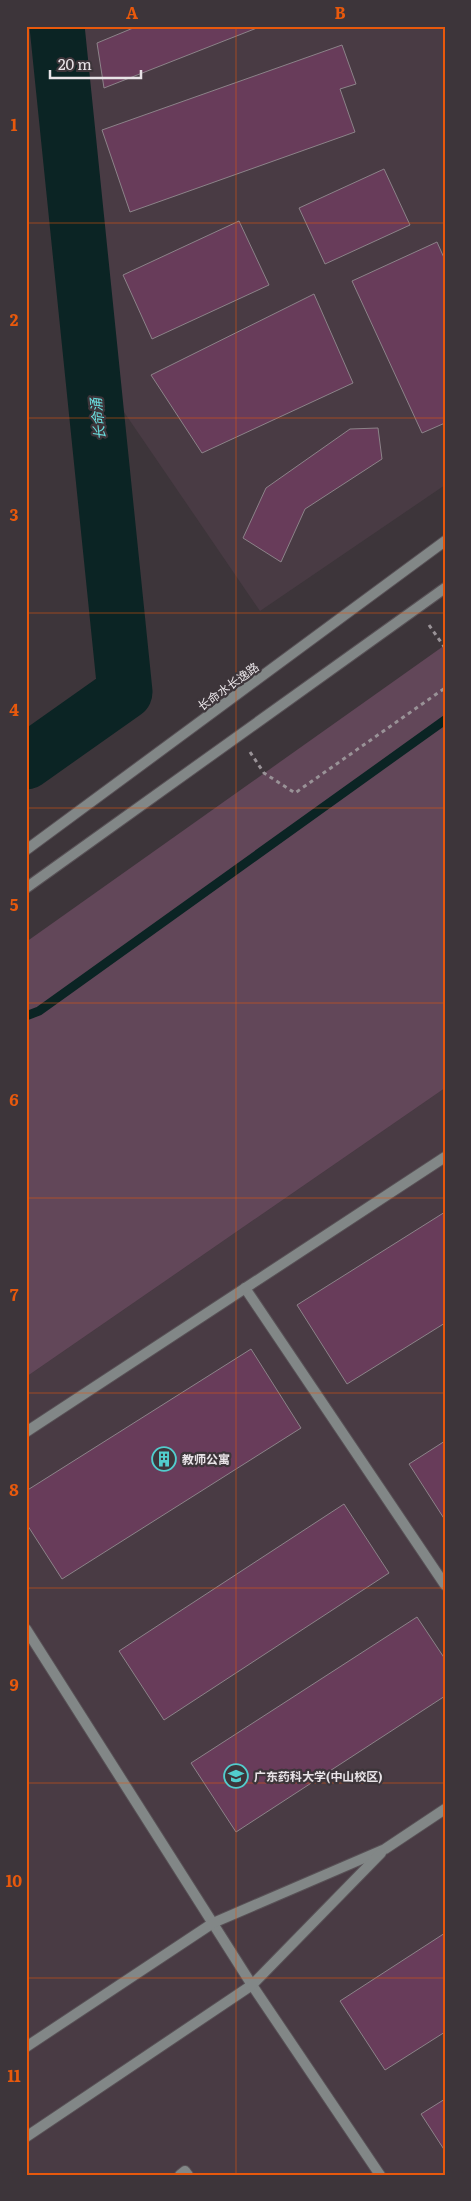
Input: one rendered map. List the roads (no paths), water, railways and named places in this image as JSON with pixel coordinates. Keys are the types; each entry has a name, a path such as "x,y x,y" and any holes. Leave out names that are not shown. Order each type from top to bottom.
{"street":[{"name":"长命水长逸路","path":"26,850 445,541"},
{"path":"26,888 445,588"},
{"path":"26,1432 445,1157"},
{"path":"245,1288 445,1585"},
{"path":"26,1629 252,1985 380,2175"},
{"path":"26,2047 212,1923 385,1849 445,1809"},
{"path":"26,2137 252,1985 385,1849"},
{"path":"180,2175 185,2171 188,2175"}],"waterway":[{"name":"长命涌","path":"26,762 125,692 57,26"},
{"path":"26,1016 39,1011 445,720"}],"place":[{"name":"教师公寓","path":"164,1459"},
{"name":"广东药科大学(中山校区)","path":"236,1776"}]}
